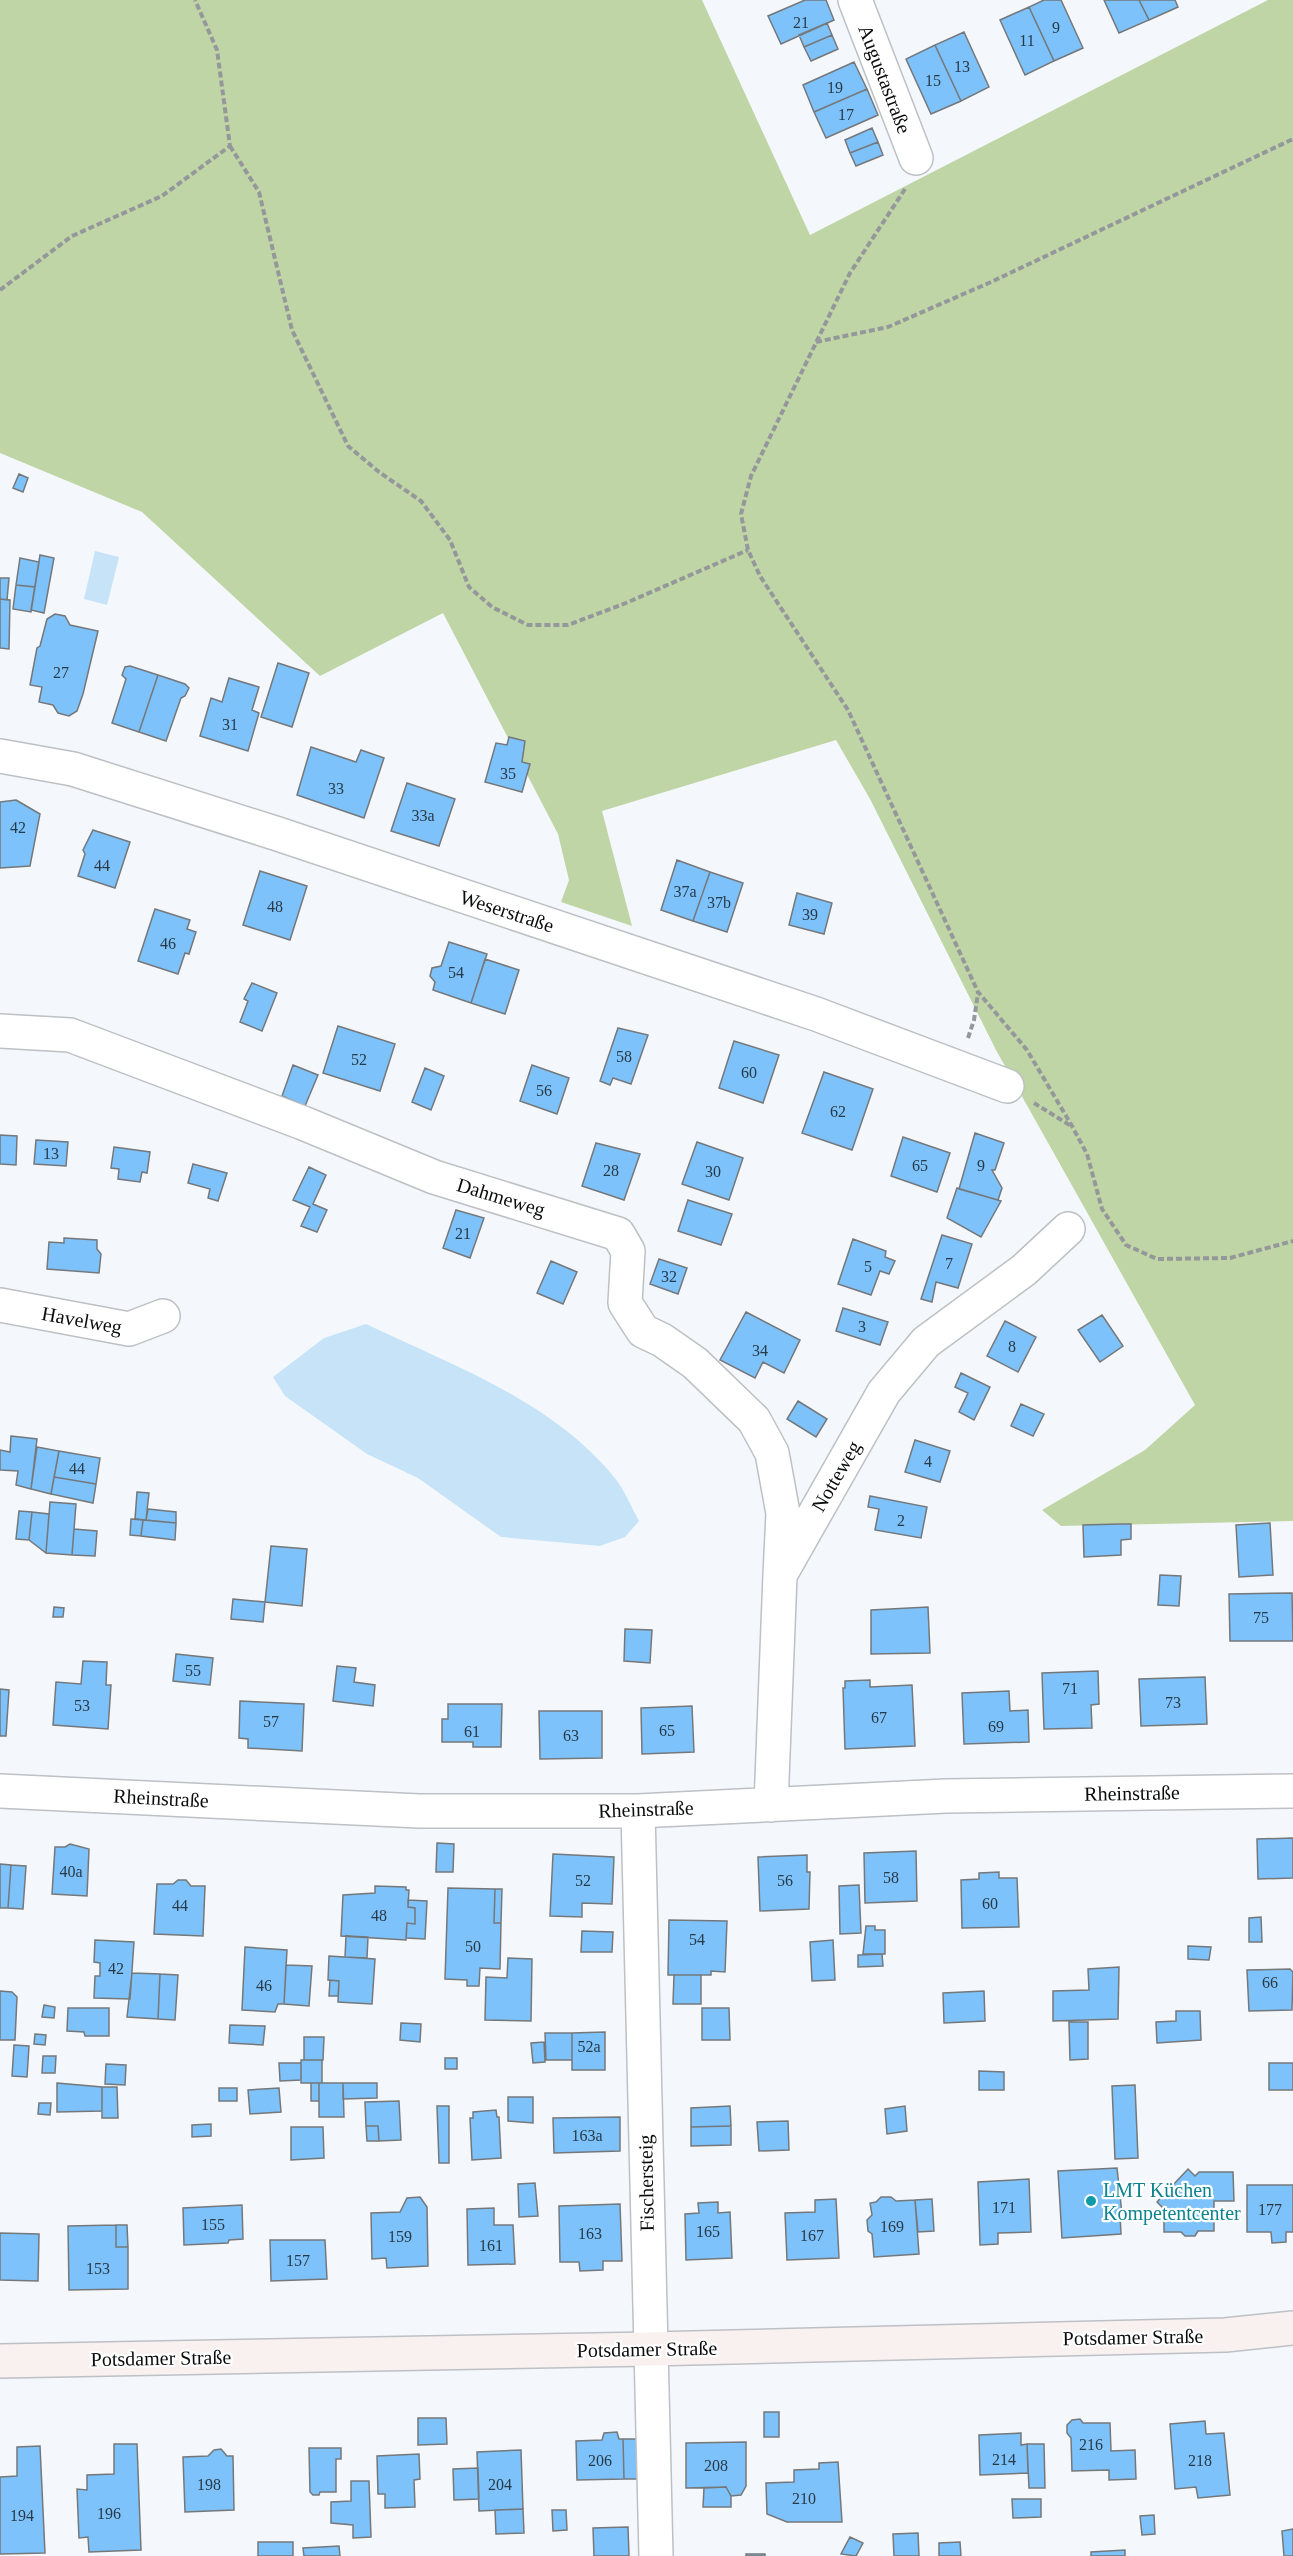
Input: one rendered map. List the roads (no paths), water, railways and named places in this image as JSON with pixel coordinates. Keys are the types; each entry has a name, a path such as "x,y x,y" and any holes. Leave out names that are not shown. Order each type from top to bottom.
{"main road":[{"name":"Potsdamer Straße","path":"0,2361 1225,2335 1293,2328"}],"street":[{"name":"Augustastraße","path":"855,0 916,158"},
{"name":"Weserstraße","path":"0,756 73,769 278,834 816,1014 1008,1086"},
{"name":"Dahmeweg","path":"0,1031 15,1030 70,1035 303,1123 434,1177 618,1234 628,1251 625,1303 643,1331 662,1340 695,1363 753,1420 772,1453 783,1513 780,1575"},
{"name":"Notteweg","path":"771,1805 780,1575 884,1392 926,1342 1024,1270 1068,1229"},
{"name":"Havelweg","path":"0,1305 129,1329 163,1316"},
{"name":"Rheinstraße","path":"0,1791 419,1811 638,1811 946,1796 1293,1791"},
{"name":"Fischersteig","path":"638,1811 656,2556"}],"water":[{"path":"95,551 119,557 107,605 84,599"},
{"path":"366,1324 499,1387 561,1427 589,1450 614,1477 639,1521 625,1537 600,1546 501,1537 418,1478 367,1454 285,1396 273,1377 324,1338"}],"place":[{"name":"LMT Küchen Kompetentcenter","path":"1091,2201"}]}
